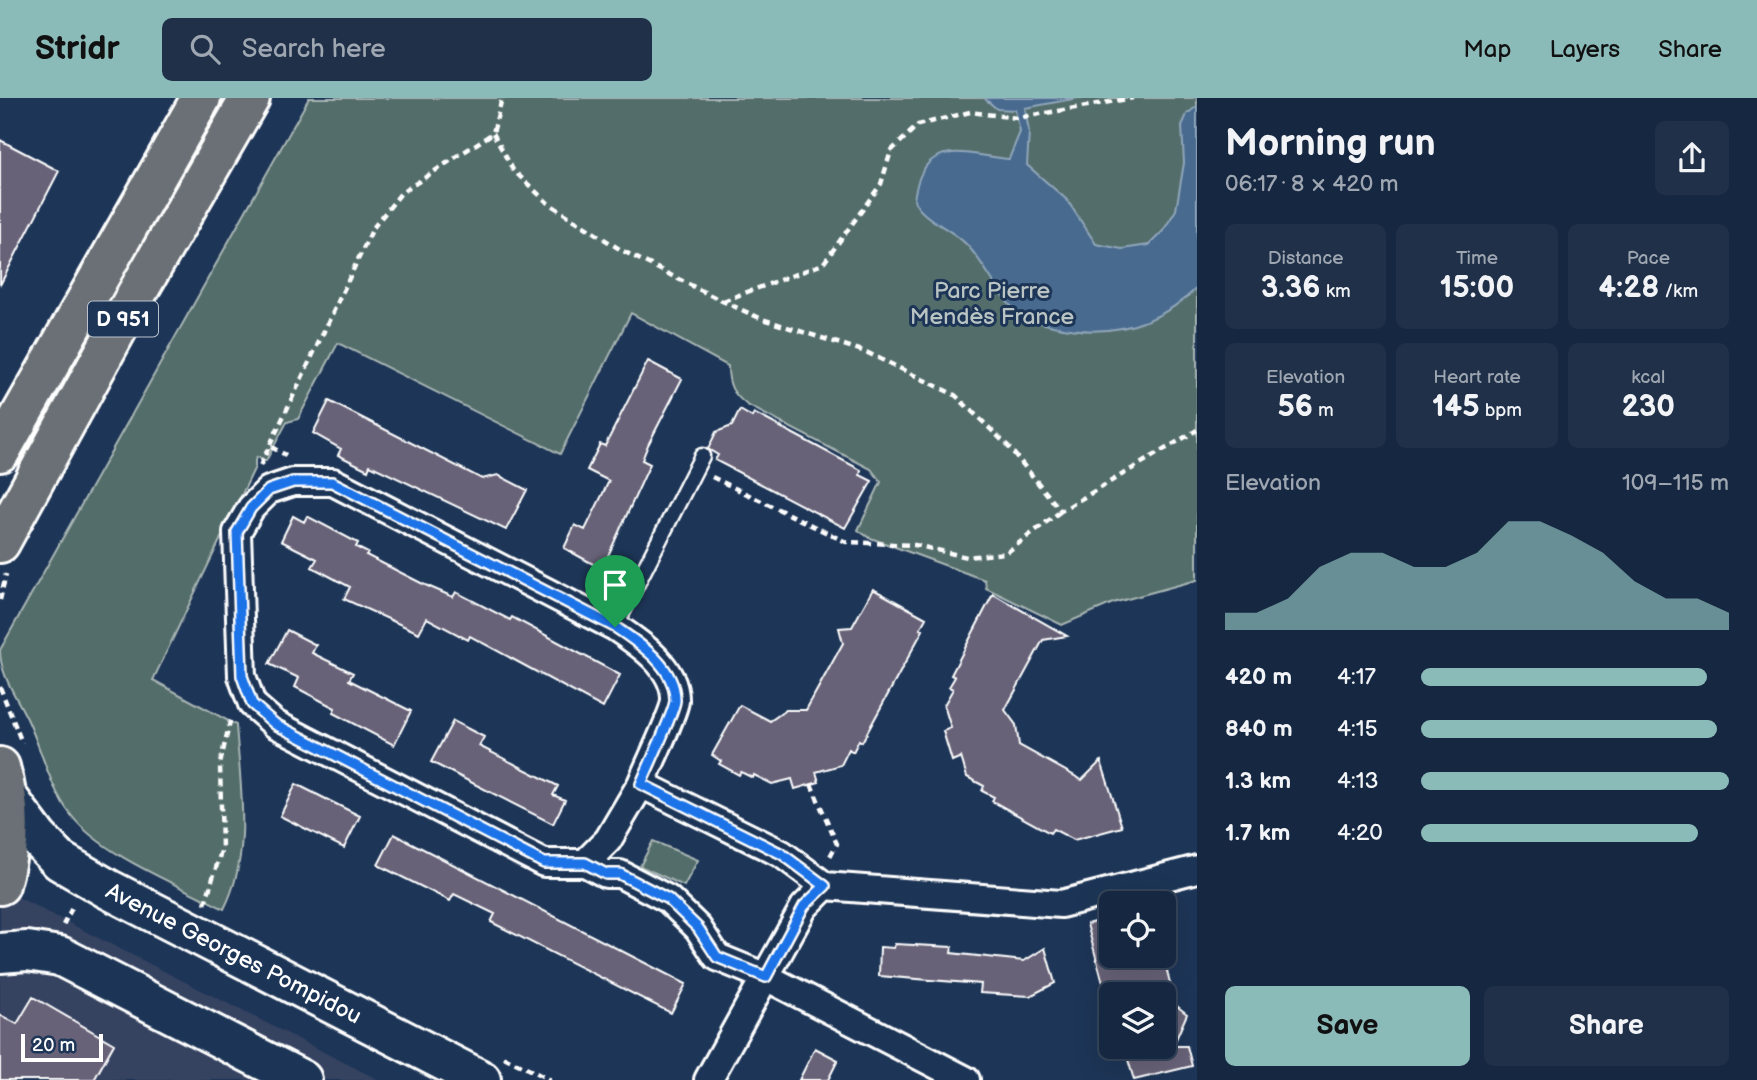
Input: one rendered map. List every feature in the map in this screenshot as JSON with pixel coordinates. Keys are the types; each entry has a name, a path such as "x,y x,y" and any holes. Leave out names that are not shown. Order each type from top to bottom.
{"main road":[{"name":"D 951","path":"0,452 201,98"},
{"name":"D 951","path":"0,543 137,293 250,98"},
{"path":"0,885 9,855 11,772"},
{"name":"Avenue Georges Pompidou","path":"11,772 38,838 60,861 481,1080"},
{"path":"0,953 27,951 60,956 302,1080"}],"street":[{"path":"585,863 608,840 641,784 675,701 665,667 642,645 615,627 332,482 293,482 269,490 251,508 237,532 242,676 252,704 275,724 544,863 585,863 606,874 620,874 668,899 698,928 717,957 766,977 966,1080"},
{"path":"641,784 782,854 821,883 1062,904 1197,869"},
{"path":"708,1080 804,906 821,883"}],"lane":[{"path":"615,627 699,463"}],"path":[{"path":"269,490 260,467 373,228 401,193 493,133 502,98"},
{"path":"722,301 823,264 881,184 891,151 918,125 970,112 1017,118 1133,98"},
{"path":"493,133 513,170 548,203 621,250 762,319 866,352 956,395 1007,445 1062,511"},
{"path":"699,463 846,542 915,545 967,557 1006,553 1062,511 1197,430"},
{"path":"204,906 222,848 220,764 242,676"},
{"path":"0,687 11,772"},
{"path":"811,784 837,844 821,883"}],"shaded area":[{"path":"984,98 1078,98 1025,108 1029,132 1027,165 1067,200 1096,244 1122,249 1149,245 1163,231 1176,210 1184,163 1182,126 1187,114 1197,106 1197,288 1165,312 1130,326 1111,330 1093,331 1053,326 1030,320 1018,313 1004,298 966,244 929,218 914,200 918,180 926,166 935,158 961,153 1009,159 1020,132 1015,110 997,109"},
{"path":"0,888 379,1080 0,1080"}],"green space":[{"name":"Parc Pierre Mendès France","path":"309,98 1197,98 1197,580 1113,603 1062,625 986,588 985,580 868,537 858,530 881,482 871,469 747,405 732,388 728,366 631,313 560,454 338,343 298,419 287,422 266,461 257,457 255,460 255,467 153,680 236,725 242,795 242,842 233,887 224,909 142,868 84,830 64,805 3,670 0,650"},
{"path":"653,841 698,860 684,886 640,866"}],"building":[{"path":"0,140 59,171 0,285"},
{"path":"648,361 682,379 648,445 642,460 650,464 602,569 564,548 575,525 585,530 609,481 587,470 600,444 605,446"},
{"path":"329,401 482,479 498,475 527,490 506,530 370,465 368,470 338,455 341,449 313,433"},
{"path":"740,410 752,417 754,413 861,470 860,475 872,481 845,528 715,460 718,455 708,449 716,432 732,426"},
{"path":"293,516 304,522 307,516 358,543 356,547 368,553 366,555 423,584 453,597 456,592 510,620 512,617 620,675 603,708 470,636 468,640 427,618 419,633 344,599 350,587 312,567 317,559 281,541"},
{"path":"873,589 926,618 920,629 923,630 862,742 859,740 853,752 849,749 841,765 816,772 819,782 795,789 792,779 772,784 754,775 753,778 741,772 739,775 719,764 721,761 712,755 740,705 770,721 786,710 806,710 843,643 839,628 852,627"},
{"path":"993,594 1067,636 1043,640 1005,710 1016,725 1019,745 1082,780 1101,761 1122,827 1074,840 1053,829 1050,833 992,801 994,797 982,791 984,786 967,777 961,757 952,761 943,731 951,728 944,705 953,689 949,687 955,677 951,675"},
{"path":"287,630 316,645 312,653 353,673 349,680 411,711 394,745 333,713 335,708 295,687 299,678 269,664"},
{"path":"453,721 484,737 479,746 558,786 553,795 565,800 553,824 431,762"},
{"path":"296,784 360,816 344,848 280,816"},
{"path":"394,834 686,984 671,1013 491,922 495,914 454,894 450,901 378,865"},
{"path":"1099,920 1099,968 1166,968 1170,982 1103,982 1087,924"},
{"path":"895,944 952,947 951,953 1024,961 1045,948 1055,983 1030,996 980,993 981,984 879,976 880,947 894,948"},
{"path":"33,997 114,1044 94,1080 0,1080 0,1015 17,1024"},
{"path":"1176,1005 1187,1014 1176,1039"},
{"path":"1176,1046 1187,1046 1192,1066 1134,1080 1128,1059 1176,1059"},
{"path":"815,1048 838,1060 828,1080 799,1080"}],"route":[{"path":"293,482 332,482 615,627 642,645 665,667 675,701 641,784 782,854 825,886 804,906 766,977 717,957 698,928 668,899 620,874 606,874 585,863 544,863 275,724 252,704 242,676 237,532 251,508 269,490 293,482"}]}
